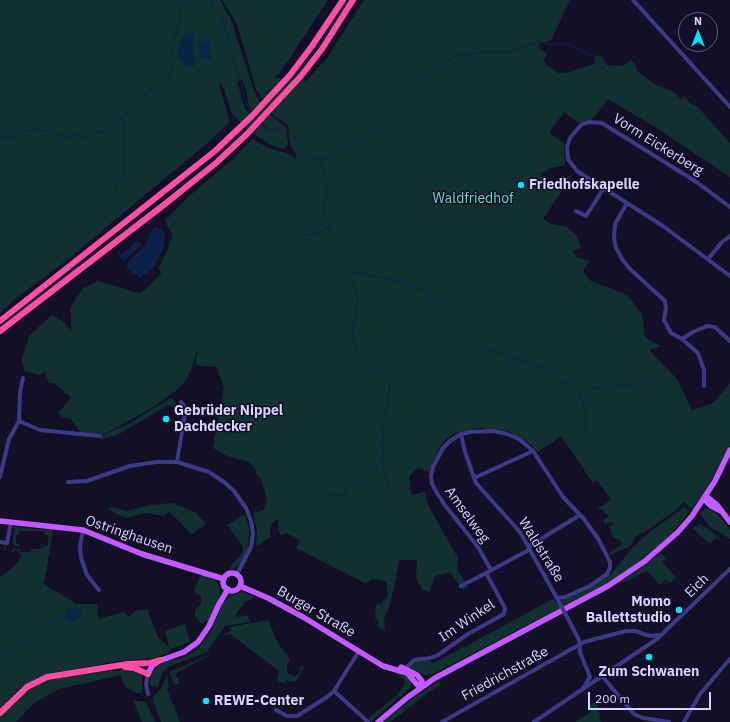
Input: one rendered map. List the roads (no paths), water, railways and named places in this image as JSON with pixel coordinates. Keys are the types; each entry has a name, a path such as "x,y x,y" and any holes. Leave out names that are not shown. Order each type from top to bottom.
{"highway":[{"path":"0,321 215,151 252,116 290,75 312,46 343,0"},
{"path":"0,331 216,163 247,134 301,76 322,49 354,0"},
{"path":"0,713 19,693 38,680 58,674 113,666 150,663 161,660"},
{"path":"139,664 145,666 149,673"},
{"path":"113,666 134,668 149,673"}],"main road":[{"path":"378,722 420,688 435,678 620,579 662,548 695,512 705,497 730,450"},
{"path":"705,497 711,506 721,511"},
{"path":"705,497 717,505 730,522"},
{"path":"695,512 711,506"},
{"name":"Ostringhausen","path":"0,521 83,530 142,554 224,579"},
{"path":"231,573 237,574 241,579 240,586 236,590 228,589 224,584 224,579 231,573"},
{"name":"Burger Straße","path":"240,586 278,603 377,662 417,675"},
{"path":"149,673 154,664 184,652 198,642 209,626 228,589"},
{"name":"Burger Straße","path":"404,670 413,678 420,688"},
{"path":"417,675 435,678"},
{"path":"417,675 422,681 420,688"}],"street":[{"path":"632,0 730,107"},
{"name":"Vorm Eickerberg","path":"730,207 695,181 607,125 589,122 576,128 570,138 567,147 568,159 577,171 663,226 730,276"},
{"path":"576,211 586,216 604,188"},
{"path":"627,203 615,224 614,238 616,248 629,268 665,301 666,326 671,333 682,339 698,353 704,370 704,386"},
{"path":"708,259 722,242 730,236"},
{"path":"682,339 692,332 708,326 715,327 730,341"},
{"path":"0,477 9,439 19,421 20,392 23,378"},
{"path":"177,462 185,413 184,406 181,402"},
{"path":"19,421 40,430 100,436"},
{"name":"Amselweg","path":"489,572 478,547 444,504 432,484 431,476 437,457 443,448 461,434 482,431 507,434 518,439 533,451 563,497 580,515 605,549 610,568 605,576 590,586 558,600"},
{"name":"Amselweg","path":"461,434 465,452 474,478"},
{"path":"474,478 533,451"},
{"path":"68,482 87,481 140,464 177,462 197,467 218,478 234,491 246,508 252,523 253,537 248,554 237,574"},
{"name":"Waldstraße","path":"474,478 480,487 520,532 579,640 580,652 590,677"},
{"path":"461,586 489,572 580,515"},
{"path":"0,542 6,543 11,522"},
{"path":"83,530 80,546 80,558 86,575 99,590"},
{"name":"Eich","path":"534,722 652,643 730,569"},
{"name":"Im Winkel","path":"404,670 414,660 428,659 438,655 463,636 504,614 505,608 489,572"},
{"name":"Friedrichstraße","path":"442,722 447,721 595,638 626,631 635,631 650,636"},
{"path":"652,643 650,636 662,634"},
{"path":"276,710 287,716 295,716 303,713 334,691 359,651"},
{"path":"684,722 698,697 730,659"},
{"path":"148,694 146,684 149,673"},
{"path":"602,676 634,714 643,718 669,722"},
{"path":"581,691 590,677 596,680"},
{"path":"334,691 367,721"}],"water":[{"path":"190,32 194,35 193,53 195,66 187,66 182,62 177,53 184,35"},
{"path":"209,40 211,58 201,59 198,42"},
{"path":"156,227 164,231 165,237 163,249 152,270 140,278 127,269 128,261 147,244 151,230"},
{"path":"138,240 142,245 124,261 119,256"},
{"path":"74,608 81,610 82,617 69,624 66,610"}],"waterway":[{"path":"0,138 8,138 23,131 38,130 54,131 55,133 70,138 75,134 86,137 96,132 104,131 113,122 127,115 150,90 162,86 168,80 172,71 174,58 172,50 180,19 178,4 181,0 187,0"},
{"path":"212,0 214,7 220,12 244,93 244,99 251,113"},
{"path":"319,160 326,157 334,157 368,137 382,125 396,105 422,78 455,56 477,53 509,52 537,42 552,45 564,43 594,56 597,62 611,75 626,102"},
{"path":"114,194 117,181 123,178 124,174 123,136 125,132 122,118"},
{"path":"261,122 269,130 282,127"},
{"path":"294,131 295,139 303,152 319,160 329,183 325,199 325,221 329,225 331,238 354,271"},
{"path":"302,235 314,235 329,227"},
{"path":"354,272 406,283 450,303 465,317 488,350 545,369 562,382 570,382 580,391 586,421 585,436"},
{"path":"329,496 344,495 346,489 361,484 363,477 372,473 380,464 383,453 382,440 384,438 381,429 387,410 390,381 370,369 363,361 352,339 358,295 351,276 354,272"},
{"path":"583,403 593,389 599,387 606,391 617,386 636,384 652,379"},
{"path":"382,462 388,484 394,492 399,504 403,507"},
{"path":"0,660 7,652 16,649 23,644 33,632 52,621 68,616"}],"place":[{"name":"Friedhofskapelle","path":"521,185"},
{"name":"Gebrüder Nippel Dachdecker","path":"166,419"},
{"name":"Momo Ballettstudio","path":"679,610"},
{"name":"Zum Schwanen","path":"649,657"},
{"name":"REWE-Center","path":"206,701"}],"park label":[{"name":"Waldfriedhof","path":"473,199"}]}
